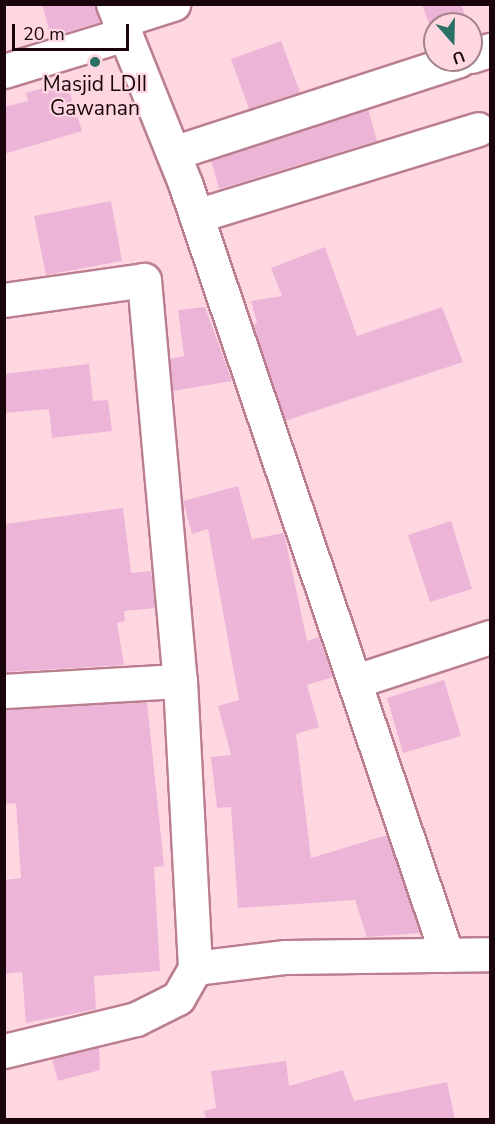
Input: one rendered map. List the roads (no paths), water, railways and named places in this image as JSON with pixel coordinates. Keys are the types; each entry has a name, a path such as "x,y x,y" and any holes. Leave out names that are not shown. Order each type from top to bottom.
{"street":[{"path":"4,71 119,20 173,4"},
{"path":"119,20 196,216 447,954"},
{"path":"173,153 423,72"},
{"path":"196,216 478,129"},
{"path":"4,300 144,280 180,681 195,968 178,998 136,1019 4,1051"},
{"path":"356,681 490,637"},
{"path":"4,691 180,681"},
{"path":"195,968 285,957 490,954"}],"place":[{"name":"Masjid LDII Gawanan","path":"95,62"}]}
